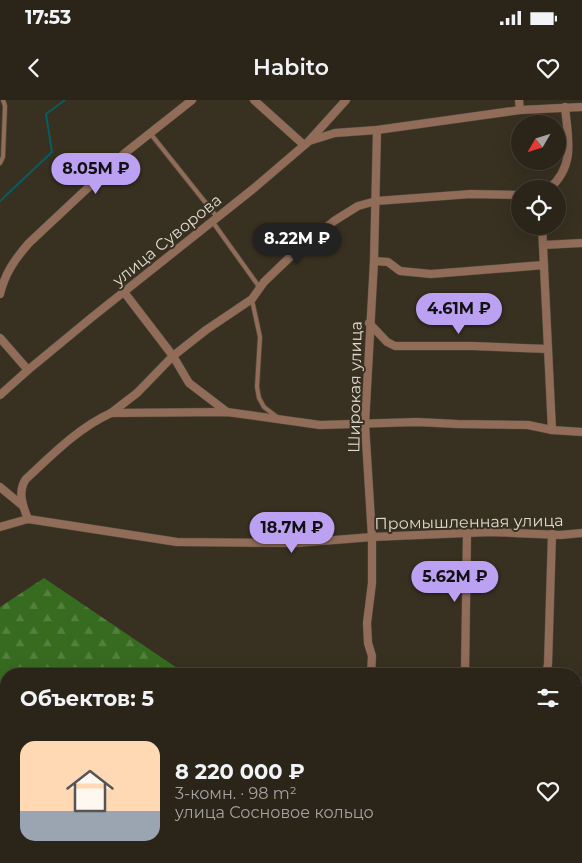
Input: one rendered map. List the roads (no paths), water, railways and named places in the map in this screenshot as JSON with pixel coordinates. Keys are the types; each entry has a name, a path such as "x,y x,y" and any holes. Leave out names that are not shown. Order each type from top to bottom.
{"street":[{"path":"0,294 4,278 15,259 29,243 125,153 192,100"},
{"path":"254,100 306,144 335,133 377,130 520,110 582,106"},
{"name":"улица Суворова","path":"0,395 28,370 306,144 346,100"},
{"path":"519,100 520,110"},
{"path":"559,180 566,168 569,154 565,107"},
{"name":"Широкая улица","path":"371,668 372,656 368,642 368,623 372,583 372,537 364,424 374,261 377,130"},
{"path":"28,519 23,506 21,492 22,485 26,480 74,436 100,419 112,414 137,393 173,356 206,330 252,299 289,258 334,220 358,206 376,201 471,194 511,195"},
{"path":"542,235 552,430"},
{"path":"543,245 582,243"},
{"path":"374,261 388,262 400,272 431,274 544,266"},
{"path":"124,292 173,356 189,383 227,412"},
{"path":"369,323 387,342 395,346 472,346 548,349"},
{"path":"0,338 28,370"},
{"path":"112,414 227,412 320,425 417,422 528,425 552,430 582,432"},
{"path":"0,487 23,506"},
{"name":"Промышленная улица","path":"0,526 28,519 177,542 297,543 372,537 467,533 582,533"},
{"path":"465,668 467,533"},
{"path":"547,668 552,534"}],"lane":[{"path":"0,163 3,158 6,106 3,100"},
{"path":"150,133 214,220 260,288"},
{"path":"252,299 260,337 257,377 258,392 264,407 278,418"}],"waterway":[{"path":"0,201 52,152 46,114 65,100"}]}
